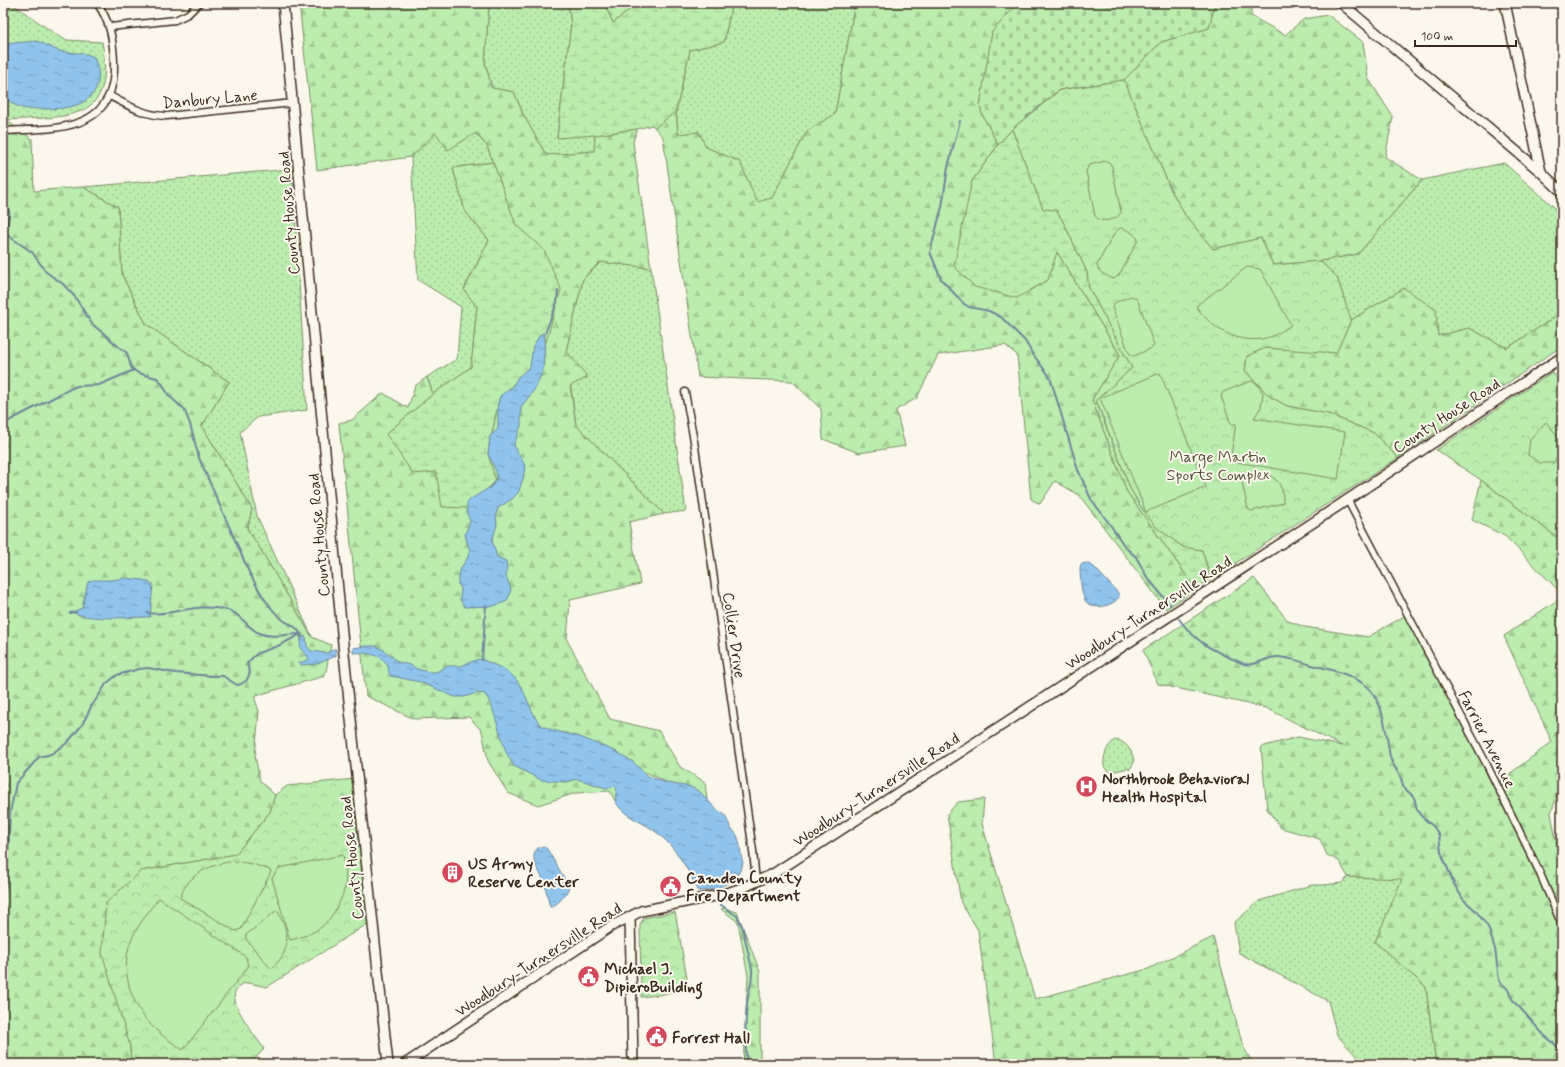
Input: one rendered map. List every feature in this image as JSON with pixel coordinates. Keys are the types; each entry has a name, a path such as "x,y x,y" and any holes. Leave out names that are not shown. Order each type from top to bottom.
{"main road":[{"name":"County House Road","path":"283,3 344,654 388,1064"},
{"path":"1341,3 1541,172 1562,192"},
{"path":"1505,3 1541,172"},
{"name":"County House Road","path":"1347,500 1562,357"},
{"name":"Woodbury-Turnersville Road","path":"405,1064 610,927 643,911 724,894 742,888 772,874 1347,500"},
{"path":"630,917 633,1064"}],"street":[{"path":"3,131 62,128 76,125 100,109 110,96 114,81 113,43 110,27 104,12 97,3"},
{"path":"110,27 175,20 188,14 199,3"},
{"name":"Danbury Lane","path":"110,96 144,113 155,116 168,116 293,103"},
{"name":"Collier Drive","path":"685,392 695,447 753,851 756,882"},
{"name":"Farrier Avenue","path":"1347,500 1486,763 1559,911 1562,925"}],"green space":[{"path":"11,3 61,38 67,40 102,42 105,69 102,88 94,102 82,110 67,115 49,118 6,120 3,114 3,24"},
{"path":"299,3 489,3 485,63 492,88 514,92 523,114 546,155 594,151 595,135 637,129 633,142 651,268 600,262 583,279 566,351 588,377 570,386 576,425 664,514 629,522 640,584 570,600 567,640 610,719 659,731 680,767 705,782 707,801 645,772 615,801 610,791 576,793 538,805 508,793 488,761 482,731 469,717 414,719 366,696 339,423 352,420 383,393 408,408 415,386 427,377 433,394 386,434 488,454 499,399 544,250 516,226 487,146 476,133 448,150 436,133 411,157 317,170"},
{"path":"489,3 568,3 571,24 557,137 595,135 595,151 546,155 523,114 514,92 492,88 485,63"},
{"path":"568,3 604,3 613,23 633,7 634,3 732,3 724,42 690,50 676,111 656,127 652,125 637,129 595,135 557,138 571,24"},
{"path":"604,3 634,3 633,7 613,23"},
{"path":"732,3 855,3 835,114 807,131 772,198 757,203 740,162 706,147 699,132 678,134 676,111 690,50 724,42"},
{"path":"855,3 1018,3 992,32 982,114 998,145 972,181 1057,252 1120,355 1092,400 1127,492 1196,589 1166,609 1079,495 1055,481 1040,504 1031,499 1017,355 1005,345 938,355 917,398 896,410 905,446 859,453 823,439 821,409 792,381 698,377 663,137 654,127 676,111 678,134 699,132 706,147 740,162 757,202 772,198 807,131 835,114"},
{"path":"1018,3 1215,3 1209,28 1161,42 1124,80 1059,90 1012,129 998,145 982,114 980,105 992,32"},
{"path":"1215,3 1251,3 1251,16 1285,35 1304,19 1328,15 1363,42 1368,78 1393,117 1385,157 1422,180 1358,254 1320,261 1273,265 1261,238 1213,249 1185,215 1171,190 1124,80 1161,42 1209,28"},
{"name":"Marge Martin Sports Complex","path":"1124,80 1171,190 1185,215 1213,249 1261,238 1273,265 1320,261 1337,277 1351,320 1336,353 1265,348 1247,356 1245,371 1269,396 1287,406 1328,414 1374,433 1398,458 1211,579 1202,550 1183,547 1155,526 1131,490 1096,400 1132,368 1089,288 1087,272 1064,223 1056,210 1043,209 1012,129 1060,90"},
{"path":"3,114 6,120 32,139 34,191 83,187 118,207 122,275 146,324 229,382 202,426 252,509 247,529 312,637 331,645 325,676 254,696 259,711 255,756 260,781 275,795 270,812 236,854 141,871 130,1046 131,1064 3,1064"},
{"path":"1012,129 1043,208 1056,210 1064,223 1087,272 1089,288 1132,368 1096,401 1131,490 1141,507 1183,547 1202,550 1211,579 1196,589 1127,492 1092,400 1120,355 1057,252 1048,280 1017,298 975,287 954,266 972,181 998,145"},
{"path":"436,133 475,133 487,146 493,162 453,168 465,211 489,240 464,289 477,307 471,367 433,394 427,377 457,359 461,307 418,280 411,157"},
{"path":"1106,161 1110,163 1112,167 1121,212 1113,219 1101,220 1095,216 1086,171 1089,165"},
{"path":"493,162 516,225 544,250 561,289 544,349 538,340 530,367 499,399 488,454 496,481 467,508 442,507 436,472 413,474 386,434 433,394 471,367 477,307 464,290 489,240 465,211 453,168"},
{"path":"1504,163 1562,214 1562,309 1554,318 1507,348 1469,328 1438,336 1404,288 1351,320 1337,277 1320,261 1358,254 1422,180"},
{"path":"292,169 307,410 258,417 240,432 257,516 312,637 247,529 252,509 202,426 229,382 146,324 122,275 118,207 83,187"},
{"path":"1120,228 1131,232 1138,240 1119,275 1114,279 1101,272 1097,265 1115,232"},
{"path":"601,262 651,268 686,511 664,514 576,425 566,351 583,279"},
{"path":"1247,267 1260,269 1291,325 1275,335 1264,339 1252,340 1231,335 1211,323 1196,306"},
{"path":"1404,288 1436,310 1438,336 1469,328 1507,348 1554,318 1562,309 1562,346 1398,458 1374,433 1328,414 1287,406 1269,396 1245,371 1247,356 1265,348 1336,352 1351,320"},
{"path":"1131,296 1136,298 1138,301 1154,345 1152,348 1134,356 1129,353 1112,307 1116,302"},
{"path":"1552,372 1562,383 1562,541 1481,480 1436,450"},
{"path":"1160,373 1206,487 1146,512 1100,398"},
{"path":"1251,381 1256,383 1263,393 1261,407 1254,418 1345,432 1338,479 1230,461 1236,424 1231,424 1221,396 1223,392"},
{"path":"1546,422 1561,440 1560,454 1553,463 1540,463 1528,455 1530,439"},
{"path":"1240,473 1257,473 1271,476 1280,486 1283,503 1251,511 1248,509"},
{"path":"1481,480 1562,541 1562,594 1505,536 1472,520"},
{"path":"1254,578 1288,621 1305,627 1368,637 1408,614 1496,784 1552,742 1504,636 1562,597 1562,781 1551,813 1562,873 1562,1064 1436,1064 1426,987 1375,942 1402,879 1348,877 1339,861 1327,855 1320,839 1281,828 1267,809 1261,747 1298,737 1342,746 1266,708 1158,684 1143,650"},
{"path":"1115,740 1123,742 1129,748 1133,755 1134,763 1129,770 1128,768 1111,773 1104,767 1104,759 1109,745"},
{"path":"354,779 369,923 267,987 249,983 241,984 235,992 236,1005 264,1049 250,1064 131,1064 130,1046 102,953 106,903 141,871 236,854 270,812 275,795 287,786"},
{"path":"984,799 982,824 1035,999 1148,969 1213,937 1243,1046 1253,1064 996,1064 978,930 961,903 947,814 958,802"},
{"path":"343,855 346,871 344,891 342,898 329,920 317,930 290,940 272,878 279,868"},
{"path":"235,861 253,864 270,870 271,872 241,929 235,931 180,898 189,882 202,871 226,862"},
{"path":"1348,877 1403,878 1375,942 1426,987 1436,1064 1361,1064 1360,1060 1337,1035 1328,1001 1239,953 1234,923 1259,901 1312,885 1342,883"},
{"path":"159,898 246,957 248,967 183,1050 160,1033 145,1018 133,996 127,972 129,948 133,936"},
{"path":"725,908 737,912 760,972 760,1064 743,1064 748,976 738,922 721,909"},
{"path":"277,910 284,927 287,941 283,955 271,969 246,939 246,935"},
{"path":"675,912 687,978 680,988 674,991 660,995 641,997 640,924 644,918"}],"water":[{"path":"36,41 60,51 85,54 94,57 99,76 98,84 91,96 84,102 66,108 57,109 28,109 16,106 7,99 2,88 3,44"},
{"path":"543,333 545,337 543,371 534,390 521,407 521,426 514,444 516,451 525,466 523,479 518,493 498,508 496,515 497,525 492,540 497,557 506,561 506,576 511,589 508,599 505,602 494,606 465,607 460,600 461,588 458,584 458,578 459,571 470,551 465,535 470,521 467,513 467,503 492,486 497,478 496,471 488,454 490,436 498,429 498,404 500,396 512,387 518,377 530,367 533,346"},
{"path":"1087,563 1094,567 1118,593 1119,597 1112,603 1096,606 1091,605 1084,598 1080,578 1080,567 1081,564"},
{"path":"125,578 143,580 153,584 150,617 99,618 79,615 73,612 82,608 88,582 93,580"},
{"path":"301,637 306,637 307,646 311,651 326,653 336,649 336,656 317,664 301,665 299,663 308,660 309,658 300,648"},
{"path":"376,646 384,650 398,662 429,672 436,672 447,666 461,666 479,659 504,669 515,678 522,688 540,725 552,730 580,737 617,752 633,762 648,776 667,783 691,787 700,792 716,809 725,815 731,829 737,835 743,863 741,870 726,884 705,891 698,891 685,865 667,841 652,829 628,815 620,808 615,800 616,786 606,788 577,779 567,782 541,780 514,766 506,752 491,704 485,694 477,693 464,697 455,697 420,682 391,676 383,659 368,654 353,653 353,648"},
{"path":"543,846 547,849 569,886 568,890 560,901 552,907 550,907 544,881 534,862 534,853 538,848"}],"waterway":[{"path":"960,121 948,167 942,207 930,252 941,279 964,304 969,307 989,311 1001,317 1025,341 1050,377 1078,470 1091,499 1125,547 1136,557 1147,577 1170,605"},
{"path":"3,202 9,211 6,230 7,235 32,252 46,272 63,284 75,297 92,324 127,353 131,367 134,370 138,373 157,378 169,396 184,409 190,424 199,458 249,572 268,604 283,620 297,629 302,638"},
{"path":"544,336 557,302 558,290"},
{"path":"3,424 77,386 99,385 134,370"},
{"path":"482,660 486,605"},
{"path":"148,613 166,613 200,608 222,609 233,612 252,629 262,634 273,636 300,634"},
{"path":"70,613 76,612"},
{"path":"1179,619 1200,641 1244,664 1249,665 1274,657 1288,658 1340,672 1358,680 1372,692 1380,706 1390,757 1393,765 1400,775 1403,787 1414,797 1417,810 1421,816 1434,827 1439,835 1441,852 1454,884 1463,899 1476,911 1488,927 1495,949 1499,980 1501,984 1507,988 1513,1001 1544,1035 1562,1052"},
{"path":"3,909 7,874 10,813 16,783 39,757 51,754 67,743 82,725 92,705 106,684 117,675 148,668 176,673 223,676 237,685 241,684 247,680 250,673 247,664 253,657 258,653 278,646 301,634"},
{"path":"714,900 737,916 742,926 752,969 746,1019 747,1064"}],"place":[{"name":"Northbrook Behavioral Health Hospital","path":"1087,787"},
{"name":"US Army Reserve Center","path":"453,872"},
{"name":"Camden County Fire Department","path":"670,886"},
{"name":"Michael J. DipieroBuilding","path":"589,977"},
{"name":"Forrest Hall","path":"656,1037"}]}
